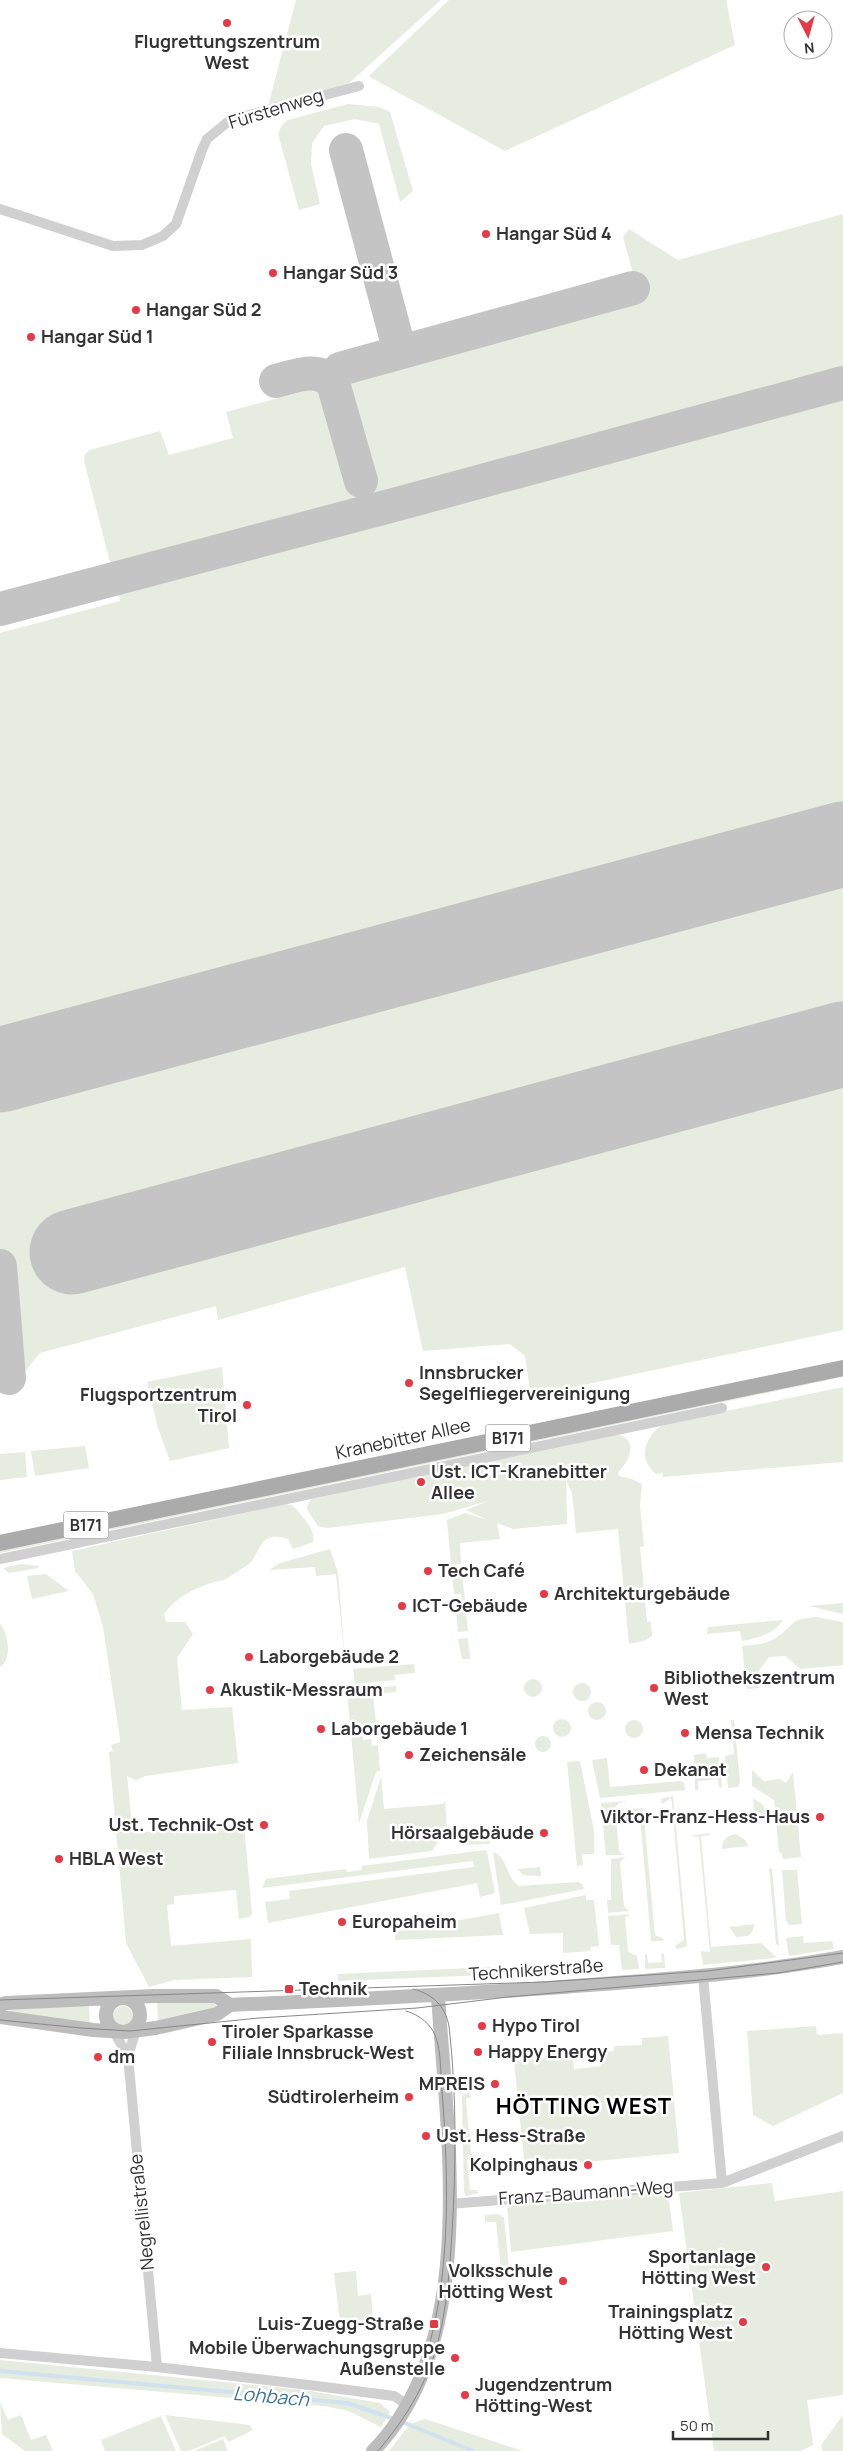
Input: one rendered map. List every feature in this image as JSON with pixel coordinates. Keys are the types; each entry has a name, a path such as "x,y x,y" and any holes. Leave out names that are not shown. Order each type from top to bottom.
{"main road":[{"name":"Kranebitter Allee","path":"0,1543 843,1368"}],"street":[{"name":"Fürstenweg","path":"0,209 113,246 142,245 163,236 176,224 204,145 224,124 236,118 359,86"},
{"name":"Kranebitter Allee","path":"0,1559 722,1408"},
{"name":"Technikerstraße","path":"0,2018 125,2029 217,2014 230,2005 438,1996 703,1976 782,1968 843,1957"},
{"path":"703,1976 722,2183"},
{"name":"Technikerstraße","path":"0,2005 6,2003 122,1998 216,1996 230,2005"},
{"path":"373,2451 390,2432 408,2405 424,2372 436,2332 445,2268 450,2204 449,2146 438,1996"},
{"path":"122,1998 130,2000 138,2007 125,2029 107,2020 107,2009 114,2000 122,1998"},
{"name":"Negrellistraße","path":"125,2029 157,2367"},
{"name":"Negrellistraße","path":"125,2029 128,2056"},
{"name":"Franz-Baumann-Weg","path":"450,2204 722,2183 843,2136"},
{"path":"0,2353 157,2367 394,2396 408,2405"}],"shaded area":[{"path":"296,0 441,0 347,85 268,106"},
{"path":"449,0 726,0 735,45 505,151 370,77"},
{"path":"348,104 379,107 390,112 413,191 400,202 379,124 355,119 324,126 312,143 311,164 320,204 299,210 278,134 282,125 288,120"},
{"path":"843,214 843,1330 531,1396 525,1356 510,1344 423,1351 405,1267 218,1320 216,1306 40,1353 23,1374 0,1380 0,633 120,601 84,461 85,454 90,450 160,431 169,455 233,438 226,412 641,302 623,237 629,229 678,260"},
{"path":"222,1367 229,1448 170,1461 158,1428 147,1382"},
{"path":"843,1372 843,1377 0,1553 0,1549"},
{"path":"843,1387 843,1462 663,1477 663,1473 656,1474 646,1461 645,1454 648,1441 663,1424"},
{"path":"615,1434 623,1436 630,1445 629,1456 618,1472 619,1476 642,1484 640,1506 644,1546 640,1547 647,1622 651,1622 652,1636 646,1640 629,1644 618,1529 576,1533 572,1493 566,1480 567,1524 513,1529 497,1523 500,1539 460,1543 461,1564 451,1565 447,1520 465,1513 488,1520 466,1510 488,1501 443,1514 327,1528 318,1526 307,1509 308,1503 312,1499"},
{"path":"85,1446 89,1468 35,1476 31,1451"},
{"path":"25,1452 27,1477 0,1480 0,1454"},
{"path":"285,1504 292,1505 307,1522 313,1533 313,1542 293,1549 288,1539 270,1537 261,1544 255,1556 246,1566 226,1579 191,1591 174,1603 164,1614 166,1622 185,1622 193,1634 177,1658 182,1710 232,1707 238,1763 145,1776 136,1780 127,1776 133,1833 244,1824 252,1914 249,1917 239,1919 236,1890 174,1896 174,1904 167,1905 171,1946 251,1939 252,1977 174,1980 149,1987 126,1943 109,1752 113,1751 111,1745 120,1742 120,1739 103,1627 93,1594 75,1571 72,1551"},
{"path":"330,1549 338,1573 346,1670 336,1574 316,1576 315,1567 269,1570 280,1563"},
{"path":"21,1564 39,1566 38,1568 9,1573 3,1568"},
{"path":"462,1572 468,1631 458,1632 456,1610 463,1610 461,1594 454,1594 452,1573"},
{"path":"46,1574 69,1591 32,1599 27,1576"},
{"path":"843,1603 843,1614 809,1606"},
{"path":"816,1617 843,1622 843,1665 801,1669 785,1656 769,1657 757,1673 758,1688 747,1689 742,1646 768,1642 776,1638 793,1623 801,1619"},
{"path":"783,1620 770,1632 742,1641 740,1631 707,1634 708,1627"},
{"path":"0,1623 7,1640 8,1652 7,1658 0,1667"},
{"path":"468,1638 470,1659 462,1659 458,1639"},
{"path":"414,1664 415,1673 395,1675 395,1680 355,1684 353,1669"},
{"path":"533,1679 539,1682 542,1688 539,1694 533,1697 527,1694 524,1688 527,1682"},
{"path":"582,1683 588,1686 591,1692 588,1698 582,1701 576,1698 573,1692 576,1686"},
{"path":"396,1686 396,1692 373,1694 376,1724 350,1726 347,1690"},
{"path":"597,1702 603,1705 606,1711 603,1717 597,1720 591,1717 588,1711 591,1705"},
{"path":"562,1719 568,1722 571,1728 568,1734 562,1737 556,1734 553,1728 556,1722"},
{"path":"634,1720 640,1723 643,1729 640,1735 634,1738 628,1735 625,1729 628,1723"},
{"path":"731,1720 734,1720 740,1782 738,1787 728,1788 725,1756 734,1754"},
{"path":"362,1732 363,1740 371,1739 372,1746 378,1745 380,1771 376,1772 359,1823 351,1733"},
{"path":"540,1736 546,1736 551,1741 549,1750 540,1752 535,1747 535,1741"},
{"path":"706,1753 707,1758 719,1757 722,1787 719,1787 718,1779 698,1781 698,1790 695,1790 694,1755"},
{"path":"607,1758 610,1787 681,1781 684,1783 685,1790 600,1798 592,1760"},
{"path":"580,1761 594,1831 594,1854 582,1854 583,1865 577,1866 567,1762"},
{"path":"752,1770 764,1781 780,1779 786,1783 793,1772 801,1857 783,1859 781,1852 779,1852 774,1800 752,1786"},
{"path":"381,1777 384,1809 443,1804 445,1801 447,1828 432,1851 369,1859 367,1821"},
{"path":"673,1796 687,1946 677,1949 675,1946 684,1940 672,1803 671,1798 662,1804 661,1799"},
{"path":"753,1798 763,1805 767,1819 754,1810"},
{"path":"628,1801 619,1803 615,1807 619,1851 624,1855 606,1855 601,1803"},
{"path":"643,1808 655,1935 664,1939 662,1941 651,1941 640,1816 630,1812 632,1809"},
{"path":"708,1833 711,1835 701,1836 711,1947 761,1943 775,1958 703,1965 701,1951 710,1952 699,1837 690,1836"},
{"path":"736,1834 745,1840 748,1846 722,1849 726,1839"},
{"path":"486,1838 490,1841 489,1844 462,1845 458,1842"},
{"path":"487,1851 495,1893 480,1897 477,1883 268,1923 265,1902 290,1899 289,1891 474,1867 473,1861 262,1888 266,1879 346,1869 347,1872 362,1870 362,1866"},
{"path":"493,1852 502,1858 512,1878 519,1886 579,1882 583,1885 584,1889 501,1905"},
{"path":"625,1857 620,1862 624,1907 629,1911 608,1913 607,1900 611,1900 611,1859"},
{"path":"540,1867 541,1876 523,1875 518,1869"},
{"path":"769,1868 772,1869 779,1946 776,1944"},
{"path":"782,1870 797,1870 802,1924 789,1925 786,1921"},
{"path":"586,1895 586,1900 594,1900 599,1946 590,1947 591,1951 563,1953 563,1933 530,1934 524,1908"},
{"path":"499,1913 503,1935 395,1940 395,1932"},
{"path":"630,1914 625,1918 628,1952 637,1956 639,1969 622,1970 619,1945 611,1945 608,1916"},
{"path":"755,1924 748,1936 736,1937 729,1927"},
{"path":"803,1936 804,1943 832,1941 834,1949 789,1956 786,1938"},
{"path":"661,1953 664,1954 665,1968 645,1969 645,1955 647,1954 648,1963 662,1962"},
{"path":"561,1964 561,1972 338,1981 338,1974"},
{"path":"157,2002 214,2003 218,2008 158,2023"},
{"path":"89,2005 90,2026 10,2017 10,2010"},
{"path":"123,2006 130,2009 133,2016 130,2023 123,2026 116,2023 113,2016 116,2009"},
{"path":"816,2026 817,2035 843,2033 843,2093 773,2126 753,2115 747,2031"},
{"path":"668,2036 679,2153 525,2168 514,2061 573,2056 574,2069 601,2066 600,2052 614,2051 614,2046 642,2045 642,2038"},
{"path":"470,2093 471,2097 466,2099 471,2154 476,2156 474,2159 467,2160 470,2190 477,2190 479,2193 466,2196 464,2192 462,2098 463,2094"},
{"name":"Sportanlage Hötting West","path":"772,2183 775,2201 843,2191 843,2395 807,2400 813,2445 801,2451 714,2451 679,2193"},
{"path":"667,2187 673,2231 511,2252 507,2205"},
{"path":"498,2214 504,2217 510,2278 502,2279 496,2222 485,2222 485,2215"},
{"path":"356,2271 358,2296 371,2294 373,2319 340,2322 334,2273"},
{"path":"0,2360 304,2390 380,2403 390,2412 381,2427 349,2411 324,2406 0,2378"},
{"path":"0,2402 8,2420 21,2415 31,2440 46,2435 53,2451 25,2451 2,2434"},
{"path":"165,2415 250,2425 253,2430 228,2442 225,2436 189,2451 181,2451"},
{"path":"843,2415 843,2451 822,2451 821,2445"},
{"path":"161,2416 176,2451 105,2451 101,2440"},
{"path":"425,2419 523,2451 389,2451 410,2424"},
{"path":"223,2439 228,2451 194,2451"}],"waterway":[{"name":"Lohbach","path":"0,2371 347,2403 394,2419"},
{"name":"Lohbach","path":"400,2421 473,2451"}],"taxiway":[{"path":"346,150 396,337"},
{"path":"361,481 333,383 334,376 340,369 633,288"},
{"path":"276,381 299,375 313,374 327,378 333,383"},
{"path":"0,609 405,502 843,383"},
{"path":"0,1084 11,1072 32,1061"},
{"path":"0,1266 9,1378"}],"runway":[{"path":"0,1070 843,844"},
{"path":"72,1252 843,1044"}],"tram line":[{"path":"0,2000 544,1982 708,1971 843,1953"},
{"path":"0,2020 130,2031 259,2018 417,2008 508,1997 778,1973 843,1962"},
{"path":"378,2451 408,2410 421,2388 431,2364 443,2316 451,2250 455,2130 449,2026 444,2012 437,2002 426,1994 413,1989"},
{"path":"406,2011 418,2016 428,2024 438,2044 446,2162 446,2236 443,2272 438,2309 430,2344 419,2377"}],"place":[{"name":"Flugrettungszentrum West","path":"227,23"},
{"name":"Hangar Süd 4","path":"486,234"},
{"name":"Hangar Süd 3","path":"273,273"},
{"name":"Hangar Süd 2","path":"136,310"},
{"name":"Hangar Süd 1","path":"31,337"},
{"name":"Innsbrucker Segelfliegervereinigung","path":"409,1383"},
{"name":"Flugsportzentrum Tirol","path":"247,1405"},
{"name":"Ust. ICT-Kranebitter Allee","path":"421,1482"},
{"name":"Tech Café","path":"428,1571"},
{"name":"Architekturgebäude","path":"544,1594"},
{"name":"ICT-Gebäude","path":"402,1606"},
{"name":"Laborgebäude 2","path":"249,1657"},
{"name":"Bibliothekszentrum West","path":"654,1688"},
{"name":"Akustik-Messraum","path":"210,1690"},
{"name":"Laborgebäude 1","path":"321,1729"},
{"name":"Mensa Technik","path":"685,1733"},
{"name":"Zeichensäle","path":"409,1755"},
{"name":"Dekanat","path":"644,1770"},
{"name":"Viktor-Franz-Hess-Haus","path":"820,1817"},
{"name":"Ust. Technik-Ost","path":"264,1825"},
{"name":"Hörsaalgebäude","path":"544,1833"},
{"name":"HBLA West","path":"59,1859"},
{"name":"Europaheim","path":"342,1922"},
{"name":"Technik","path":"289,1989"},
{"name":"Hypo Tirol","path":"482,2026"},
{"name":"Tiroler Sparkasse Filiale Innsbruck-West","path":"212,2042"},
{"name":"Happy Energy","path":"478,2052"},
{"name":"dm","path":"98,2057"},
{"name":"MPREIS","path":"495,2084"},
{"name":"Südtirolerheim","path":"409,2097"},
{"name":"Ust. Hess-Straße","path":"426,2136"},
{"name":"Kolpinghaus","path":"588,2165"},
{"name":"Sportanlage Hötting West","path":"766,2267"},
{"name":"Volksschule Hötting West","path":"563,2281"},
{"name":"Trainingsplatz Hötting West","path":"743,2322"},
{"name":"Luis-Zuegg-Straße","path":"434,2324"},
{"name":"Mobile Überwachungsgruppe Außenstelle","path":"455,2358"},
{"name":"Jugendzentrum Hötting-West","path":"465,2395"}],"district":[{"name":"HÖTTING WEST","path":"584,2106"}]}
